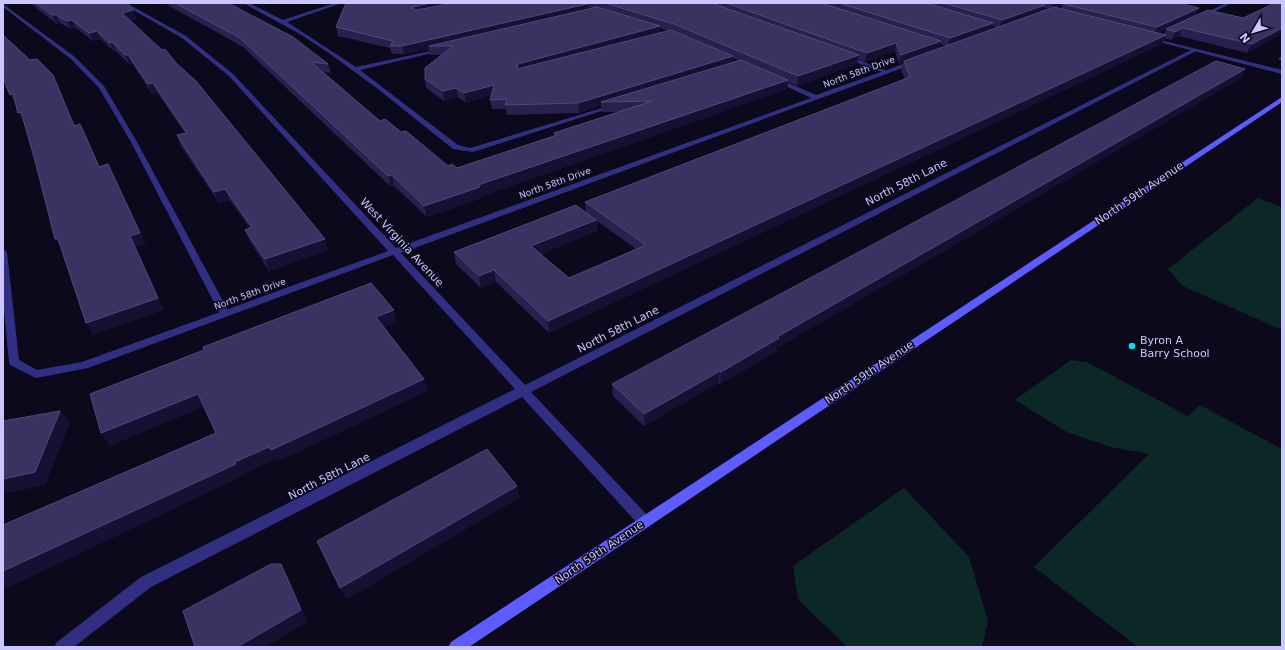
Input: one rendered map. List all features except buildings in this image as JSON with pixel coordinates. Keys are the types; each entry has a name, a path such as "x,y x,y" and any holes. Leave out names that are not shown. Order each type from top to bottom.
{"main road":[{"name":"North 59th Avenue","path":"456,647 1282,99"}],"street":[{"name":"West Virginia Avenue","path":"123,3 184,37 231,75 644,521"},
{"path":"245,3 313,39 355,69 456,147 470,150 622,103"},
{"path":"283,22 340,3"},
{"path":"1194,19 1230,3"},
{"path":"3,5 73,58 102,87 134,142 225,314"},
{"path":"1152,38 1159,35"},
{"path":"1144,36 1282,72"},
{"path":"355,69 446,48"},
{"name":"North 58th Lane","path":"62,647 146,582 1195,50"},
{"path":"842,56 887,72"},
{"name":"North 58th Drive","path":"3,252 14,362 36,374 84,365 921,59"},
{"path":"766,75 817,98"}],"green space":[{"path":"1258,198 1282,207 1282,330 1183,286 1168,269"},
{"path":"1071,360 1087,362 1188,416 1200,405 1282,449 1282,647 1138,647 1034,567 1149,454 1111,447 1067,432 1015,400"},
{"path":"904,488 969,557 988,621 982,647 847,647 798,599 793,566"}],"place":[{"name":"Byron A Barry School","path":"1132,346"}]}
